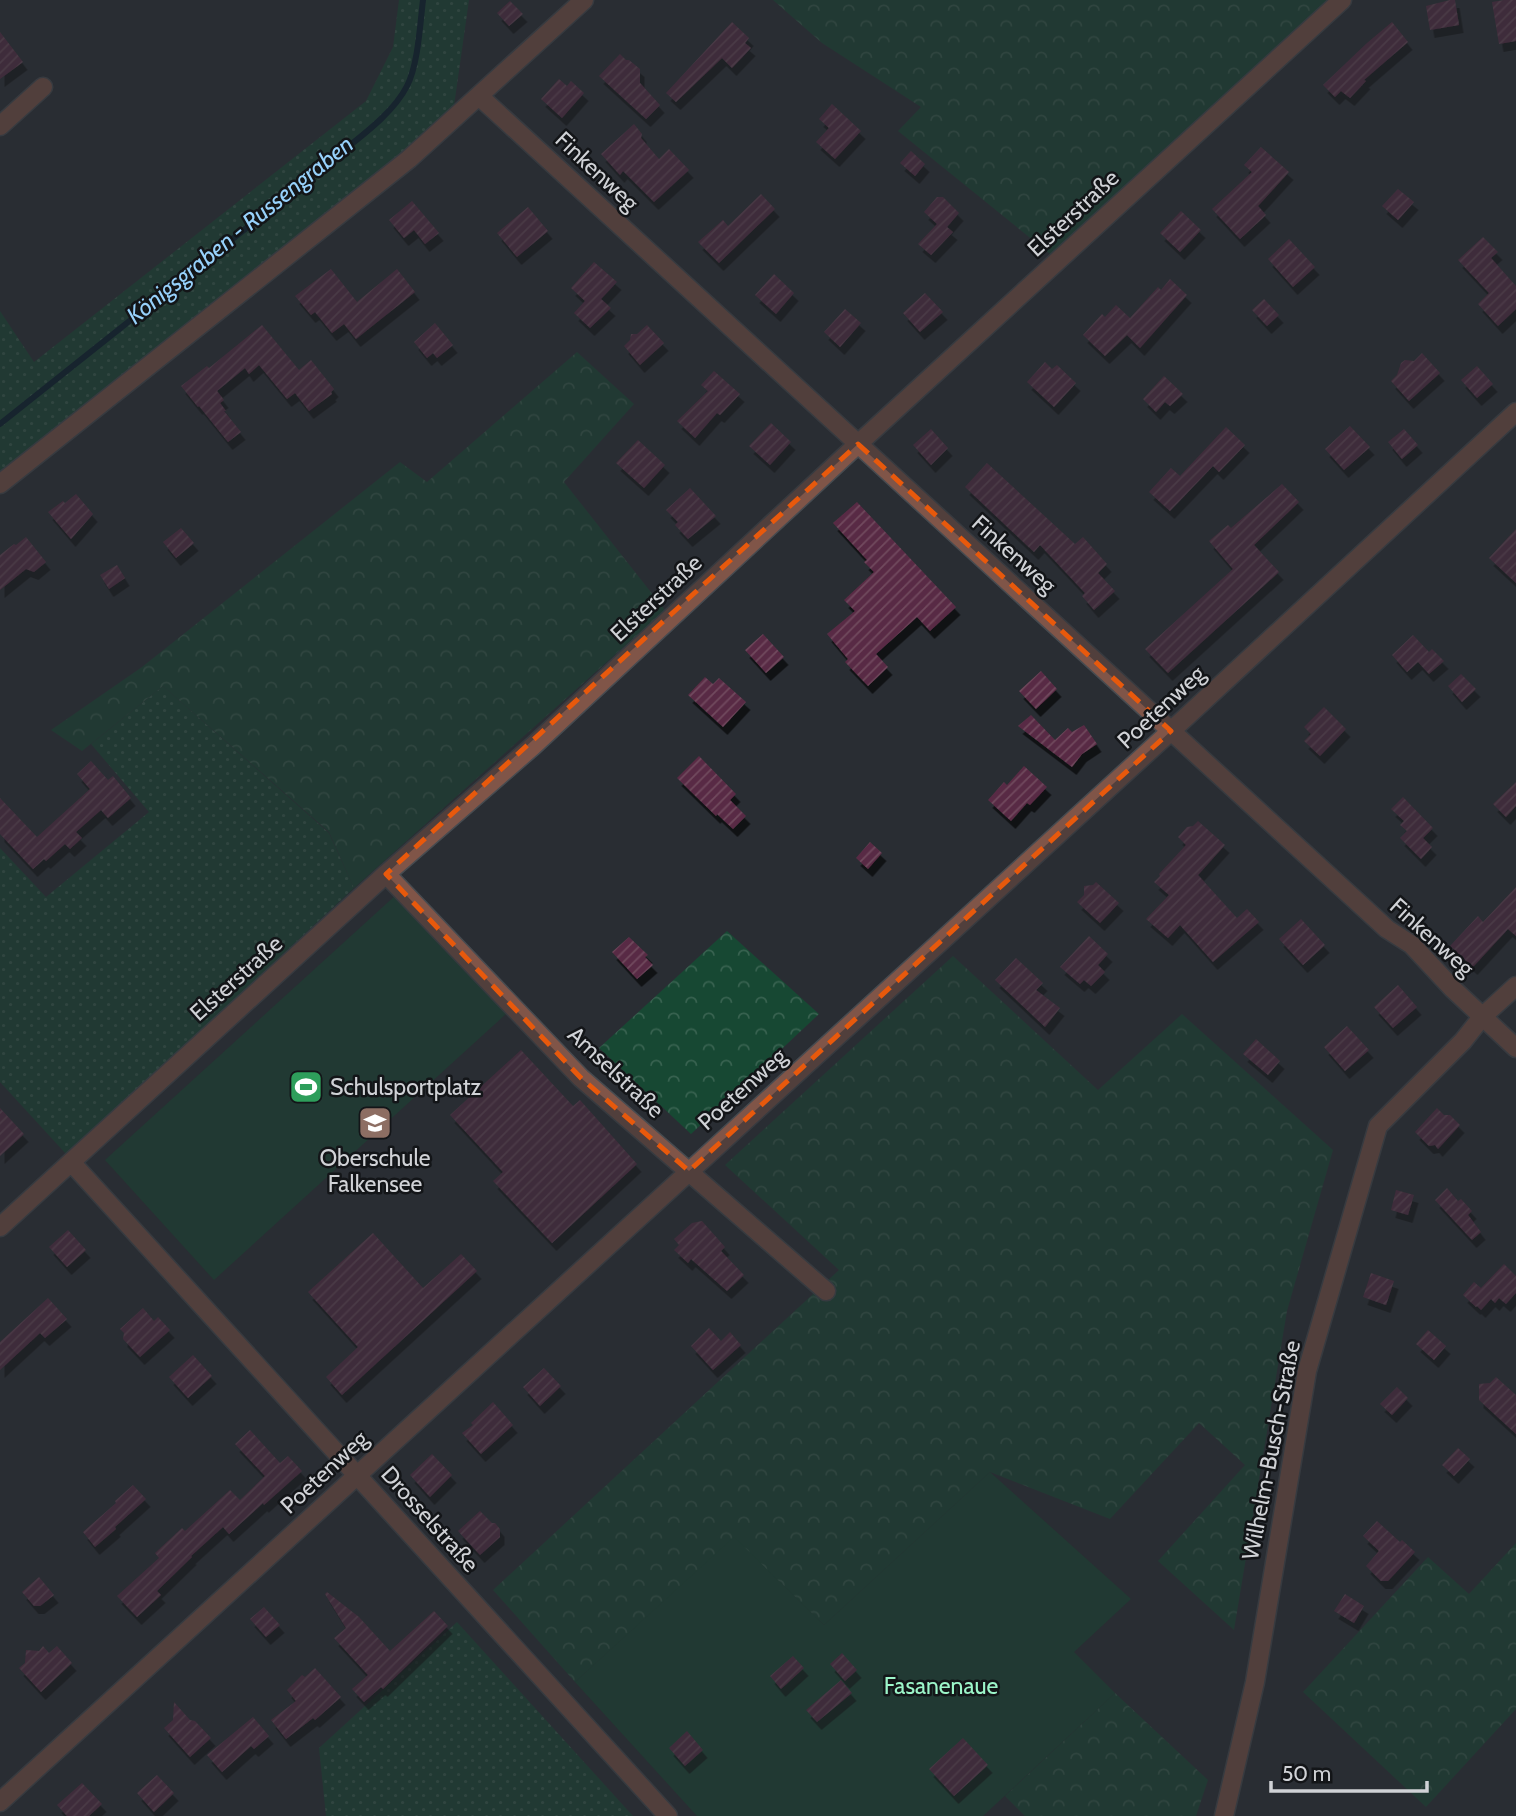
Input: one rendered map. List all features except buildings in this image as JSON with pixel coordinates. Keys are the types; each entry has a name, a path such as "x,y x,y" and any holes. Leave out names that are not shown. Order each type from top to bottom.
{"street":[{"path":"0,484 409,159 584,0"},
{"name":"Elsterstraße","path":"0,1227 386,874 533,746 1342,0"},
{"path":"0,127 43,87"},
{"name":"Finkenweg","path":"479,96 1387,929 1412,944 1482,1017 1516,1048"},
{"name":"Poetenweg","path":"0,1802 1516,412"},
{"name":"Amselstraße","path":"386,874 582,1078 826,1291"},
{"name":"Wilhelm-Busch-Straße","path":"1224,1816 1255,1682 1307,1371 1378,1126 1463,1041 1482,1017 1516,986"},
{"name":"Drosselstraße","path":"71,1162 668,1816"}],"highlighted area":[{"path":"858,444 1171,731 689,1171 581,1078 386,874"}],"green space":[{"path":"399,0 469,0 454,106 446,117 0,478 0,311 34,362 366,101 393,47"},
{"path":"773,0 1327,0 1055,258 898,131 921,107 822,43"},
{"path":"577,352 634,404 564,482 665,610 354,888 329,832 163,686 82,751 51,730 142,667 400,462 427,482"},
{"path":"163,686 329,833 354,888 67,1155 0,1082 0,848 46,897 149,812 91,744"},
{"name":"Schulsportplatz","path":"397,894 506,1014 214,1280 105,1160"},
{"path":"727,931 819,1014 691,1134 599,1048"},
{"path":"953,956 1098,1090 1182,1014 1333,1150 1287,1311 1234,1630 1158,1561 1245,1465 1199,1423 1110,1519 990,1472 824,1625 734,1538 575,1682 493,1590 839,1270 725,1165"},
{"name":"Fasanenaue","path":"990,1472 1131,1599 1074,1652 1115,1693 983,1816 697,1816 575,1682 734,1537 824,1625"},
{"path":"1516,1543 1516,1709 1426,1807 1303,1692 1428,1557 1469,1594"},
{"path":"457,1622 633,1816 326,1816 319,1748"},
{"path":"1115,1693 1208,1780 1196,1816 1025,1816 1005,1796"}],"waterway":[{"name":"Königsgraben - Russengraben","path":"0,424 328,163 392,108 407,86 414,67 423,0"}],"place":[{"name":"Schulsportplatz","path":"306,1087"},
{"name":"Oberschule Falkensee","path":"375,1123"}]}
